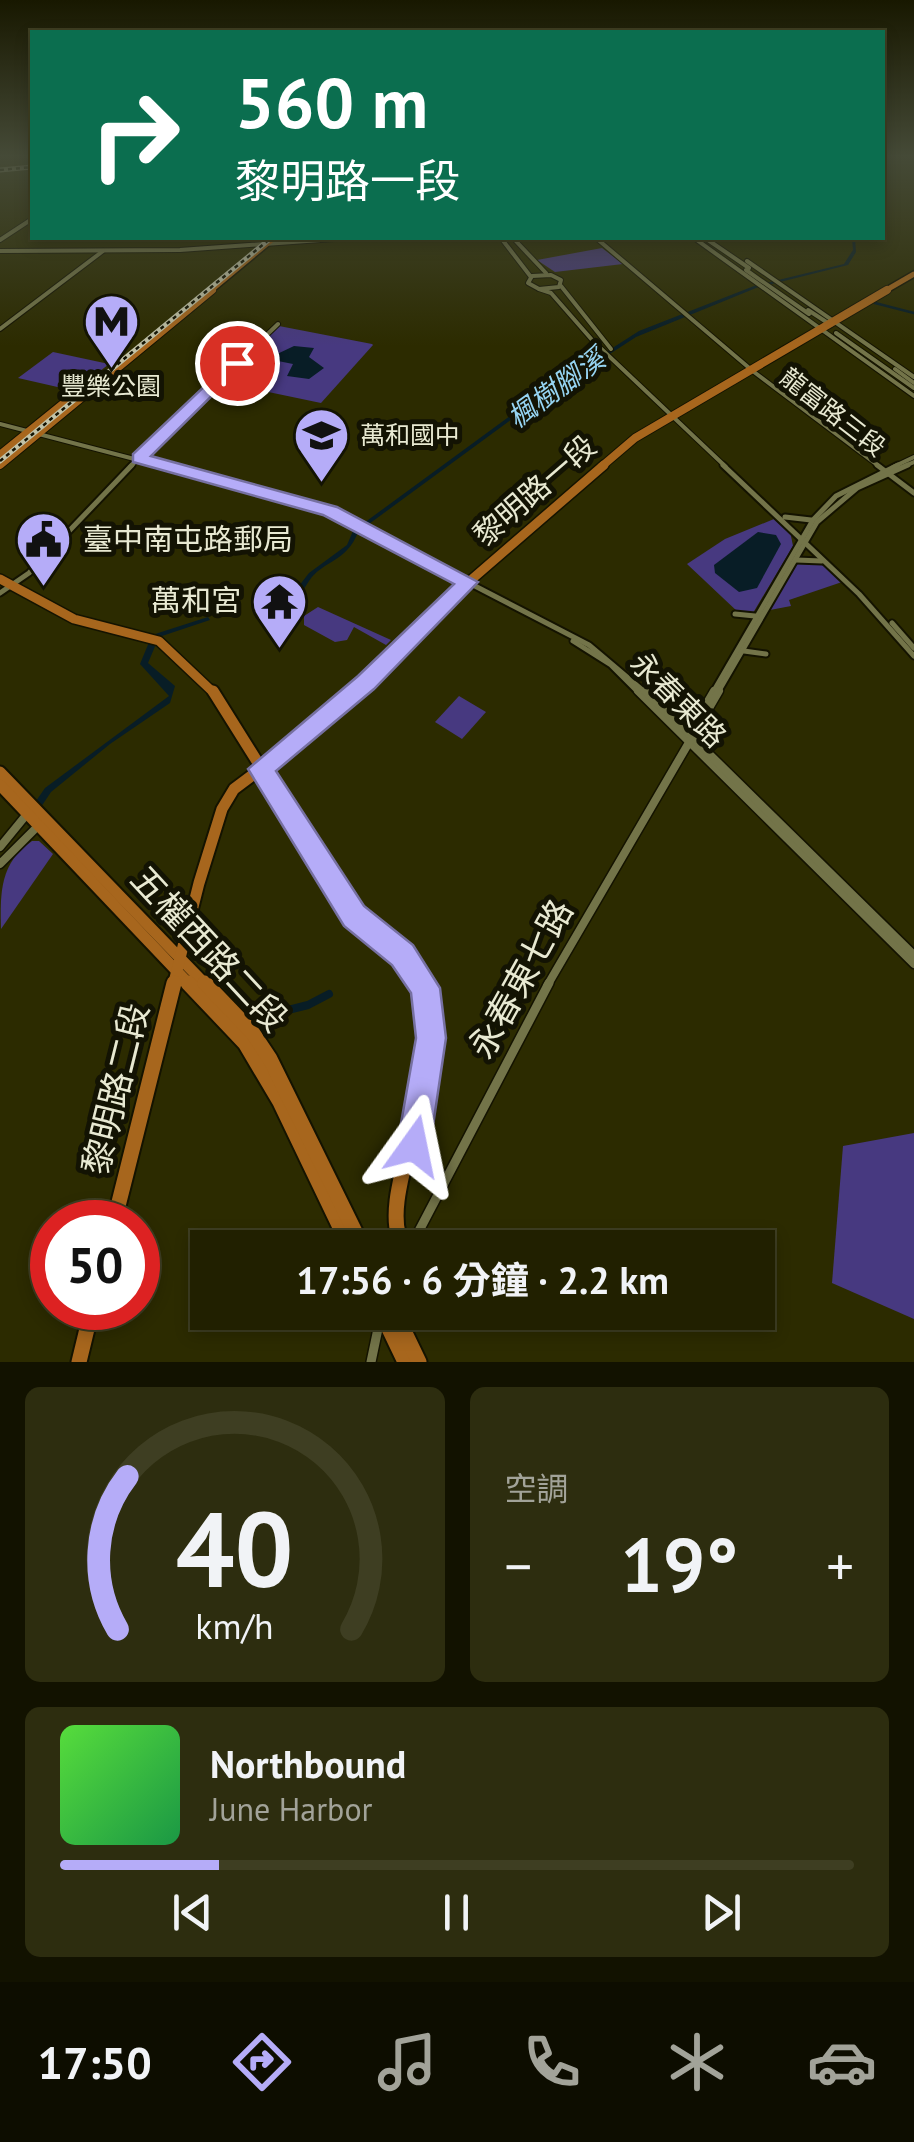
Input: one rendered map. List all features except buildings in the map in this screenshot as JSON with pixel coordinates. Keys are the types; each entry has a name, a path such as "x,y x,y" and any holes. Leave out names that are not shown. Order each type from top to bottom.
{"main road":[{"path":"0,465 267,240"},
{"path":"0,455 35,432 267,240"},
{"name":"黎明路一段","path":"177,963 222,809 239,784 366,683 467,584 635,438 914,274"},
{"path":"0,578 74,619 154,639 208,683 354,916 403,955 426,991 431,1038 424,1102 395,1201 396,1230"},
{"name":"五權西路二段","path":"0,772 177,963 245,1043 261,1067 341,1230"},
{"name":"五權西路二段","path":"0,785 31,809"},
{"name":"五權西路二段","path":"177,963 235,1011 270,1059 354,1230"},
{"name":"黎明路二段","path":"119,1200 177,963"},
{"path":"79,1362 87,1330"},
{"path":"389,1330 405,1362"},
{"path":"404,1330 419,1362"}],"street":[{"path":"0,240 30,220"},
{"path":"0,250 241,246 267,240"},
{"path":"0,329 103,251 267,240"},
{"path":"502,240 530,277 529,284 556,299 804,538 914,652"},
{"path":"515,240 560,279 563,291 609,350"},
{"name":"龍富路三段","path":"598,240 678,310 871,462 914,491"},
{"path":"703,240 914,386"},
{"path":"703,240 914,386"},
{"path":"715,240 769,284"},
{"path":"241,246 250,254"},
{"path":"530,277 551,275"},
{"path":"539,289 563,291"},
{"path":"0,594 278,324"},
{"path":"674,414 785,517 914,652"},
{"path":"0,424 138,459"},
{"name":"永春東路","path":"138,459 319,510 357,525 603,658 914,955"},
{"name":"永春東七路","path":"417,1230 538,1002 795,561 812,520 836,496 914,459"},
{"path":"871,462 901,465 902,484 870,479 871,462"},
{"name":"永春東七路","path":"689,738 804,538 840,499 870,479"},
{"path":"785,517 812,520"},
{"path":"795,561 806,558 826,562"},
{"name":"永春東路","path":"467,584 598,650 666,712 914,964"},
{"path":"734,614 757,616"},
{"path":"743,651 766,654"},
{"path":"666,712 685,717 700,713"},
{"path":"0,847 31,809"},
{"path":"0,864 44,823"},
{"path":"371,1362 378,1330"}],"shaded area":[{"path":"602,248 623,264 555,272 537,260"},
{"path":"279,326 373,345 321,403 221,382"},
{"path":"53,352 109,364 75,391 18,378"},
{"path":"774,519 790,531 793,546 753,613 739,613 687,564 725,539"},
{"path":"798,562 820,562 842,582 789,600 791,606 770,610"},
{"path":"318,607 391,640 386,645 354,627 347,640 335,642 304,625 304,616"},
{"path":"459,696 486,712 462,739 435,722"},
{"path":"32,841 39,841 53,854 1,929 4,879 14,859"},
{"path":"914,1133 914,1319 832,1283 843,1146"}],"water":[{"name":"楓樹腳溪","path":"855,240 856,252 848,265 756,288 636,337 534,403 358,532 348,550 314,574 293,604 278,613 309,573 347,545 353,531 536,397 639,331 754,286 844,264"},
{"path":"294,346 314,348 309,357 324,368 309,379 287,376 293,364 278,361 280,357 275,355"},
{"path":"758,532 776,535 781,544 757,588 739,592 715,573 714,565"},
{"path":"208,617 210,620 159,637 148,663 175,686 170,703 110,744 51,792 41,807 36,801 45,788 169,696 140,664 152,635"}],"waterway":[{"path":"875,303 914,313"},
{"path":"248,1020 308,1005 329,994"}],"railway":[{"path":"0,461 269,240"}],"place":[{"name":"豐樂公園","path":"111,370"},
{"name":"萬和國中","path":"321,484"},
{"name":"臺中南屯路郵局","path":"44,589"},
{"name":"萬和宮","path":"280,650"}],"route":[{"path":"237,363 139,458 330,511 468,582 366,683 285,753 260,769 354,916 403,955 426,988 431,1038 424,1102 414,1146"}]}
